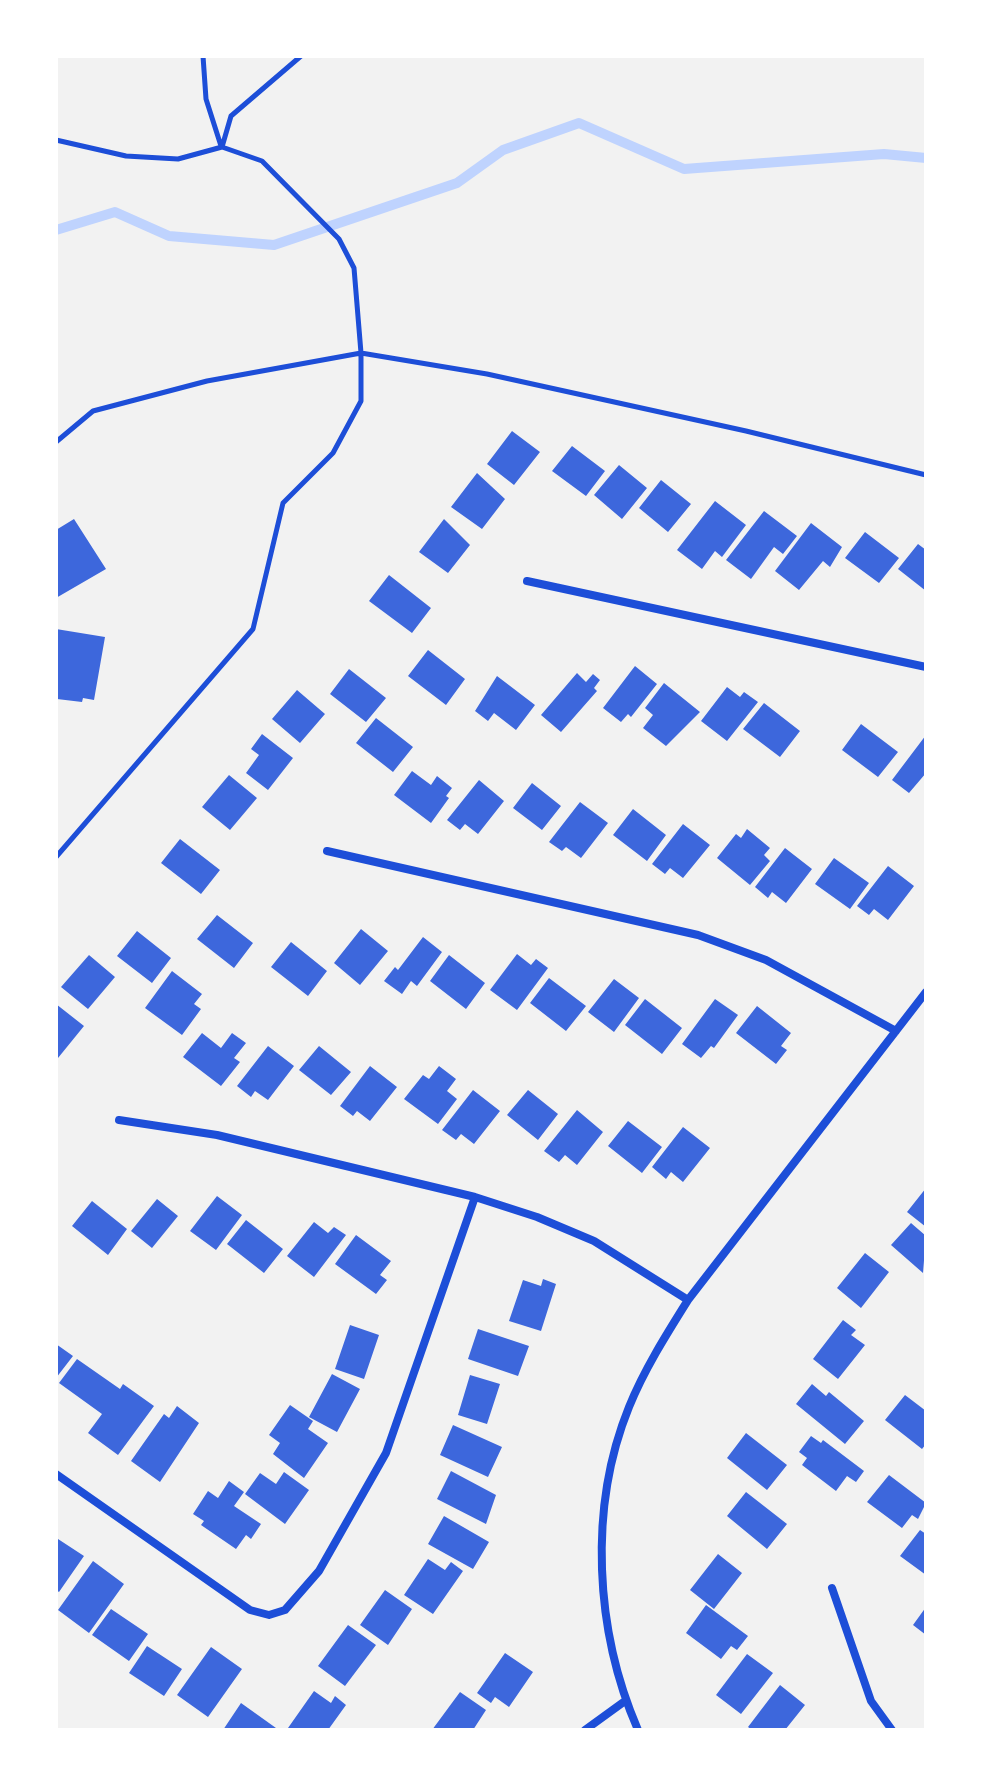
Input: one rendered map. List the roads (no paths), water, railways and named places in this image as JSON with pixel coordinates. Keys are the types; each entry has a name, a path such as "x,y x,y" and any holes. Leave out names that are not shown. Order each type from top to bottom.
{"street":[{"path":"527,581 926,667"},
{"path":"327,851 698,935 766,960 896,1031"},
{"path":"638,1730 625,1701 608,1634 602,1568 604,1517 613,1460 629,1408 660,1344 688,1300 926,992"},
{"path":"119,1120 217,1135 475,1197 537,1217 594,1241 688,1300"},
{"path":"56,1474 250,1610 269,1615 285,1610 319,1571 386,1453 475,1197"},
{"path":"832,1588 871,1701 892,1730"},
{"path":"585,1730 625,1701"}],"waterway":[{"path":"56,230 115,212 169,236 274,245 457,183 503,150 579,123 684,169 884,154 926,158"}]}
